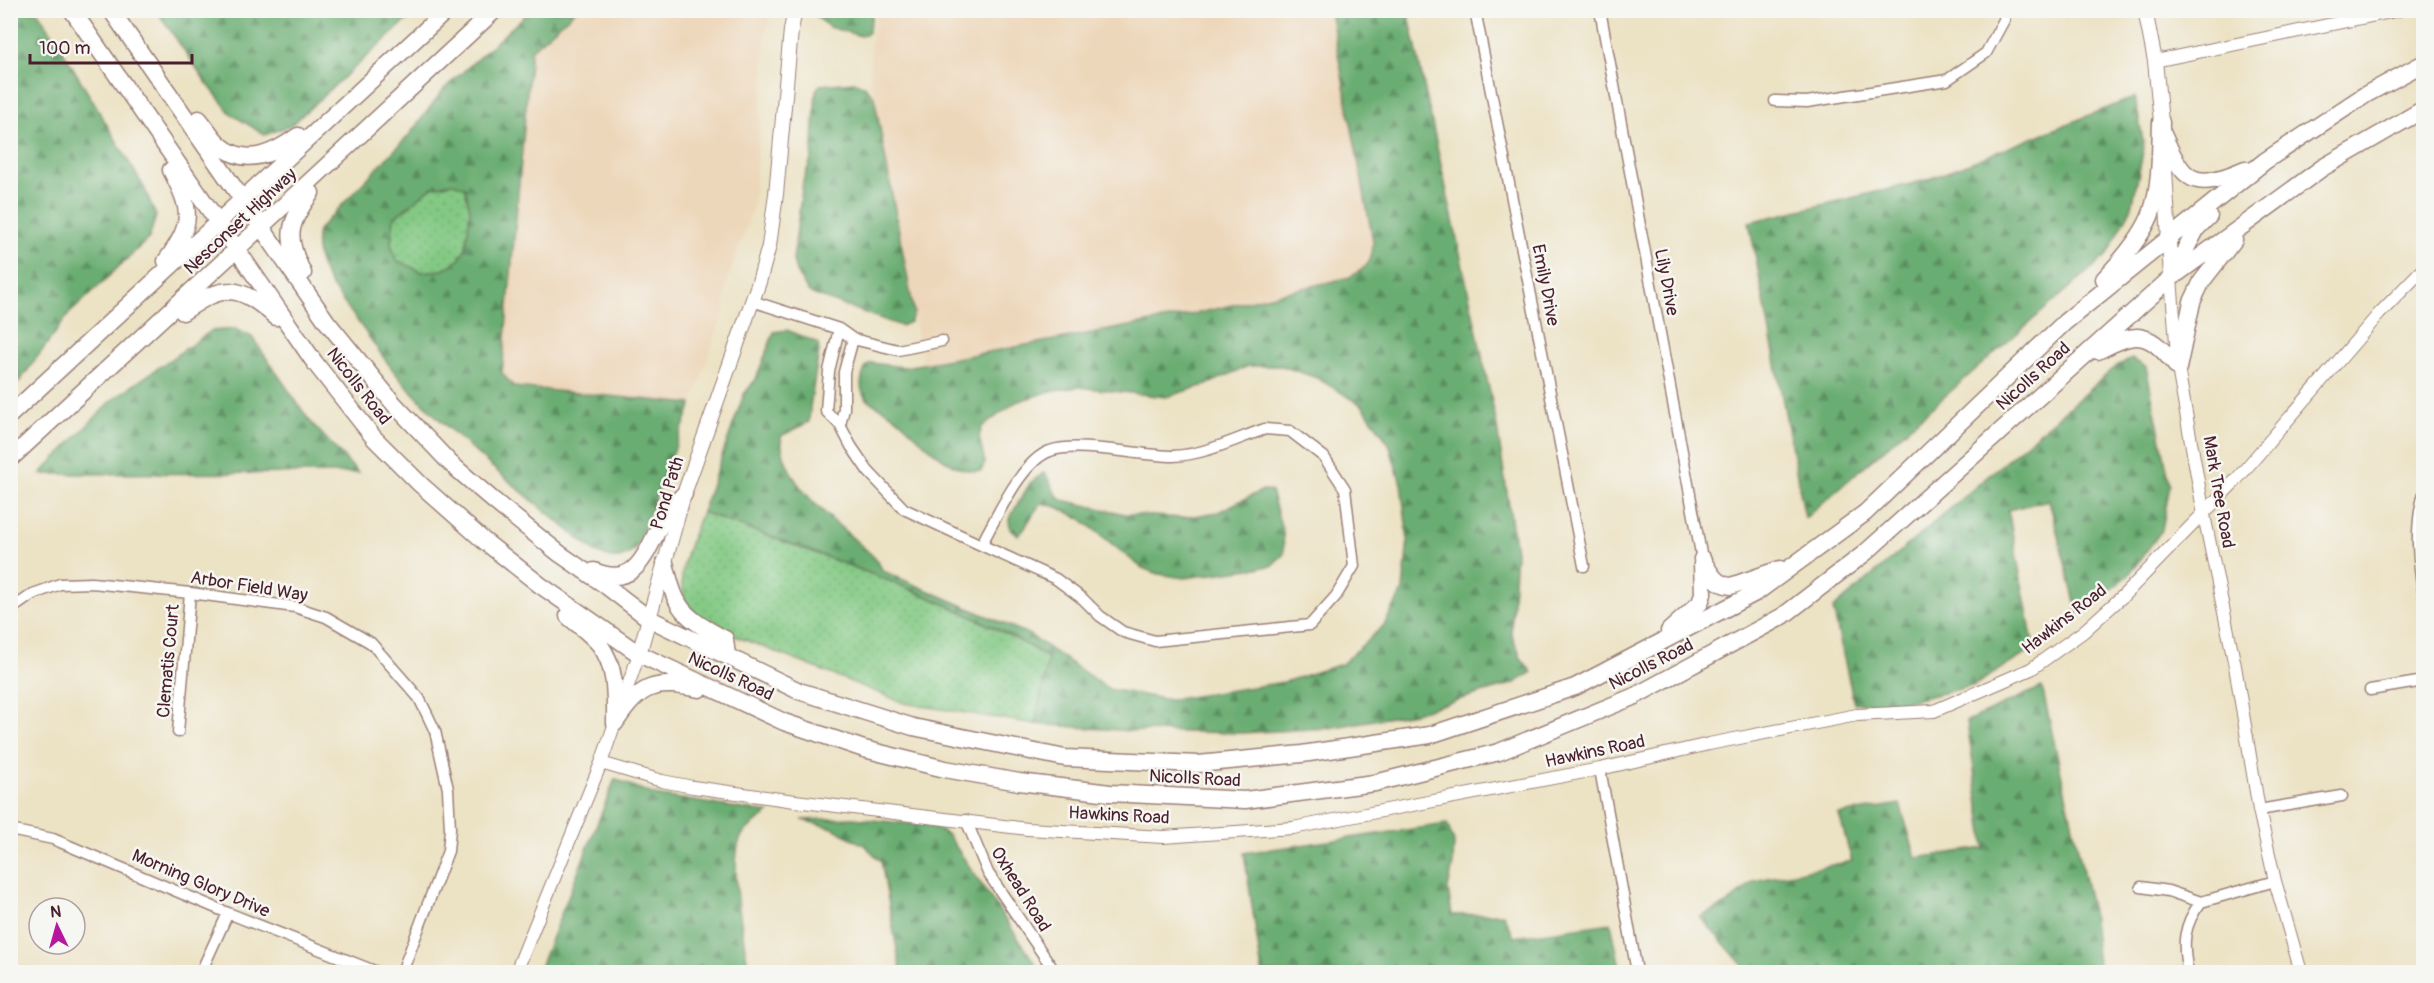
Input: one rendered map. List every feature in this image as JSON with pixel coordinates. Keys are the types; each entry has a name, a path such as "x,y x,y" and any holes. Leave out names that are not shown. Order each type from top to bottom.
{"highway":[{"name":"Nicolls Road","path":"72,10 295,333 345,402 396,460 462,523 540,585 639,654 784,722 864,748 945,769 1019,782 1110,793 1245,800 1375,783 1499,752 1635,696 1783,616 1865,554 2171,278 2322,168 2424,109"},
{"name":"Nicolls Road","path":"111,10 327,322 373,380 444,456 501,507 560,554 648,618 798,691 913,727 1065,758 1198,764 1302,754 1430,735 1575,687 1757,592 1865,513 2065,322 2265,161 2365,95 2424,63"},
{"name":"Nesconset Highway","path":"10,415 447,10"},
{"name":"Nesconset Highway","path":"10,459 495,10"},
{"path":"157,78 199,119 221,146 237,155 250,157 267,155 285,146 373,79"},
{"path":"2171,278 2197,228 2211,214 2365,95"},
{"path":"145,291 180,241 186,227 187,215 183,194 147,120"},
{"path":"2162,126 2180,168 2199,181 2221,180 2265,161"},
{"path":"2065,322 2128,253 2152,211 2159,171 2162,126"},
{"path":"327,322 294,254 290,236 298,210 338,157"},
{"path":"2178,368 2192,302 2202,281 2225,250 2261,212"},
{"path":"129,350 204,297 225,291 253,298 295,333"},
{"path":"2078,362 2115,342 2139,336 2159,344 2178,368"},
{"path":"560,554 609,577 623,576 637,566 649,551 663,519 684,494"},
{"path":"1702,559 1713,578 1724,586 1731,586 1797,562"},
{"path":"1654,646 1700,603 1704,586 1702,559"},
{"path":"665,563 672,594 678,606 703,628 725,639 727,656"},
{"path":"540,585 561,609 600,645 606,656 616,682 615,723"},
{"path":"615,723 636,696 648,688 661,684 723,694"}],"main road":[{"name":"Pond Path","path":"639,654 684,494 764,264 772,229 791,30 795,10"},
{"name":"Mark Tree Road","path":"2145,10 2155,61 2162,126 2171,278"}],"street":[{"name":"Emily Drive","path":"1475,10 1584,566"},
{"name":"Lily Drive","path":"1600,10 1702,559"},
{"path":"1775,101 1807,102 1947,80 1986,53 2004,20 2005,10"},
{"path":"2155,61 2400,10"},
{"name":"Hawkins Road","path":"601,763 693,788 1028,829 1162,837 1293,828 1600,769 1709,744 1857,715 1934,711 2031,669 2083,632 2124,595 2204,515 2379,314 2424,268"},
{"name":"Mark Tree Road","path":"2171,278 2178,368 2204,515 2235,666 2259,810 2275,880 2301,972"},
{"path":"752,301 839,329 853,339 898,350 942,340"},
{"path":"839,329 829,371 826,411 840,424 851,446 868,471 904,508 981,545 1056,579 1123,632 1155,641 1310,625 1336,596 1354,566 1345,489 1324,457 1290,431 1265,429 1199,452 1174,456 1072,448 1050,451 1033,463 1018,481 981,545"},
{"path":"840,424 844,398 844,372 853,339"},
{"path":"827,399 844,398"},
{"path":"2424,493 2418,512 2417,535 2424,596"},
{"name":"Arbor Field Way","path":"10,610 33,594 60,585 92,583 276,603 326,616 371,643 419,698 435,731 446,773 450,829 448,851 402,972"},
{"name":"Clematis Court","path":"178,732 190,592"},
{"name":"Pond Path","path":"516,972 601,763 639,654"},
{"path":"2370,690 2424,681"},
{"path":"1600,769 1637,972"},
{"path":"2259,810 2342,796"},
{"name":"Oxhead Road","path":"966,820 988,873 1055,972"},
{"name":"Morning Glory Drive","path":"10,830 53,839 228,914 377,972"},
{"path":"2141,887 2168,891 2201,902 2275,880"},
{"path":"2188,972 2183,952 2183,939 2186,926 2201,902"},
{"path":"201,972 228,914"}],"shaded area":[{"path":"575,11 772,11 765,37 753,208 727,282 724,312 692,404 514,387 502,373 531,49"},
{"path":"877,11 1330,11 1373,241 1373,256 1363,269 1350,277 1186,316 923,364 870,77 871,42"}],"green space":[{"path":"818,10 873,11 868,33 861,36 829,27 816,16"},
{"path":"10,11 37,11 144,187 156,216 149,238 69,314 19,382 10,282"},
{"path":"157,11 417,11 291,125 265,135 231,114"},
{"path":"530,11 575,11 531,50 502,373 514,387 692,404 635,550 620,558 611,558 594,551 495,470 447,427 390,366 333,288 321,267 317,243 318,230 409,135 444,89","holes":["453,183 465,187 470,210 466,247 459,260 443,270 422,272 396,260 391,243 394,218 432,187"]},
{"path":"1330,11 1408,11 1496,421 1516,551 1511,633 1521,658 1532,672 1515,683 1414,713 1329,728 1243,733 1131,731 1035,724 1048,657 1008,634 923,595 702,512 744,394 756,379 774,332 787,330 818,343 819,351 809,422 781,436 783,453 797,482 807,495 871,554 883,571 1028,634 1109,689 1170,700 1284,682 1342,664 1384,625 1403,590 1408,540 1401,484 1389,444 1362,405 1317,378 1282,366 1248,366 1208,384 1166,397 1078,387 1051,391 1016,402 982,427 979,437 985,463 981,471 968,470 944,460 893,415 867,400 861,385 866,366 871,363 904,367 1190,315 1350,277 1361,270 1370,259 1373,241"},
{"path":"855,82 864,86 874,96 914,313 910,322 901,326 809,293 796,272 793,260 803,181 812,157 816,90 820,85"},
{"path":"2135,97 2144,147 2132,207 2106,256 1805,518 1749,222 1927,180"},
{"path":"453,183 465,187 470,210 466,247 459,260 443,270 422,272 396,260 391,243 394,218 432,187"},
{"path":"235,329 252,337 309,420 358,473 40,474 112,400 211,331"},
{"path":"2132,359 2146,367 2170,484 2162,530 2128,576 2078,614 2049,500 2008,510 2034,649 1973,686 1895,704 1854,703 1833,609 2118,365"},
{"path":"1045,472 1055,493 1062,500 1125,514 1182,518 1218,512 1263,490 1271,491 1283,533 1284,554 1271,566 1184,578 1159,574 1142,568 1081,519 1057,507 1042,503 1018,535 1010,529 1009,519 1030,483"},
{"path":"702,512 835,560 923,595 1008,635 1048,658 1035,724 904,703 710,626 689,607 682,584 685,559"},
{"path":"2042,687 2092,912 2099,972 1749,972 1700,917 1727,904 1754,881 1852,861 1839,814 1900,804 1916,858 1985,848 1967,721"},
{"path":"615,779 655,795 769,813 743,834 738,845 736,880 749,972 538,972"},
{"path":"853,818 933,826 948,835 1041,972 901,972 881,861 864,845 833,828 802,820"},
{"path":"1447,824 1454,842 1448,889 1452,915 1503,914 1514,937 1611,923 1621,972 1262,972 1244,853"}]}
